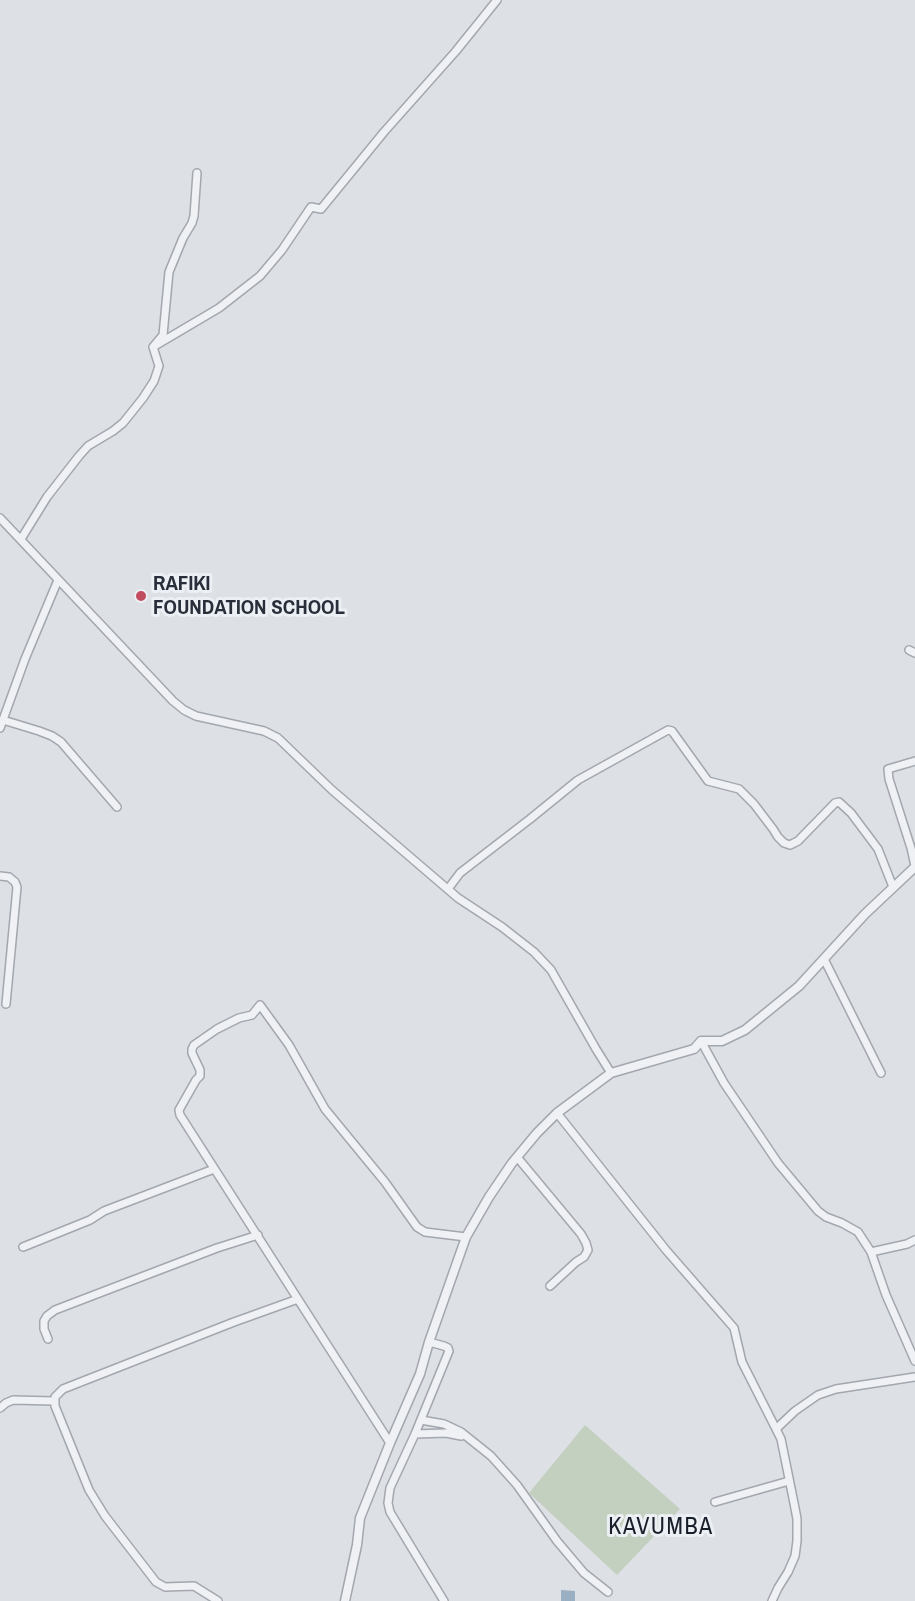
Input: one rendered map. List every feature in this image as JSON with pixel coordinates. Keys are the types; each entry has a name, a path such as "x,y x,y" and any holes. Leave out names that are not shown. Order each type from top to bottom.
{"street":[{"path":"153,348 219,308 260,276 282,250 311,207 321,209 497,0"},
{"path":"153,348 163,335 169,272 194,216 197,173"},
{"path":"21,539 47,497 79,456 88,446 123,423 143,398 154,381 159,366 153,348"},
{"path":"0,518 184,710 196,716 264,731 278,738 332,790 458,898 526,946 551,970 611,1073"},
{"path":"0,728 25,659 58,580"},
{"path":"3,720 39,731 61,742 117,807"},
{"path":"448,889 460,873 578,780 668,730 672,731 708,781 739,789 754,804 784,843 790,845 798,841 835,802 839,802 851,813 878,849 894,886"},
{"path":"345,1601 357,1545 360,1518 420,1374 429,1341 466,1237 489,1197 537,1133 557,1113 611,1073 694,1048 701,1041 722,1041 745,1030 799,986 915,866 888,769 915,760"},
{"path":"0,876 9,877 17,887 6,1004"},
{"path":"824,959 881,1073"},
{"path":"390,1443 183,1121 179,1110 200,1076 192,1049 194,1045 217,1029 239,1018 252,1015 260,1005 289,1045 325,1109 385,1182 417,1227 425,1232 466,1237"},
{"path":"701,1041 724,1083 778,1163 818,1211 858,1232 871,1252 886,1295 915,1361"},
{"path":"557,1113 666,1250 734,1328 742,1362 781,1440 797,1519 795,1556 772,1601"},
{"path":"517,1157 581,1234 588,1250 584,1257 550,1286"},
{"path":"23,1247 90,1220 104,1211 214,1169"},
{"path":"48,1340 44,1321 55,1310 217,1248 258,1235"},
{"path":"871,1252 915,1240"},
{"path":"218,1601 194,1586 165,1587 156,1582 105,1516 89,1490 54,1401 55,1397 63,1389 298,1299"},
{"path":"429,1341 444,1346 449,1351 390,1488 388,1503 390,1512 444,1601"},
{"path":"776,1429 795,1411 818,1395 836,1389 915,1377"},
{"path":"0,1408 13,1400 54,1401"},
{"path":"421,1420 444,1424 469,1438 491,1456 518,1485 584,1573 608,1592"},
{"path":"415,1434 446,1433 469,1438"},
{"path":"716,1502 789,1481"}],"green space":[{"path":"585,1425 680,1509 617,1575 529,1493"}],"water":[{"path":"561,1590 575,1591 575,1601 561,1601"}],"place":[{"name":"RAFIKI FOUNDATION SCHOOL","path":"141,596"}],"district":[{"name":"KAVUMBA","path":"661,1528"}]}
